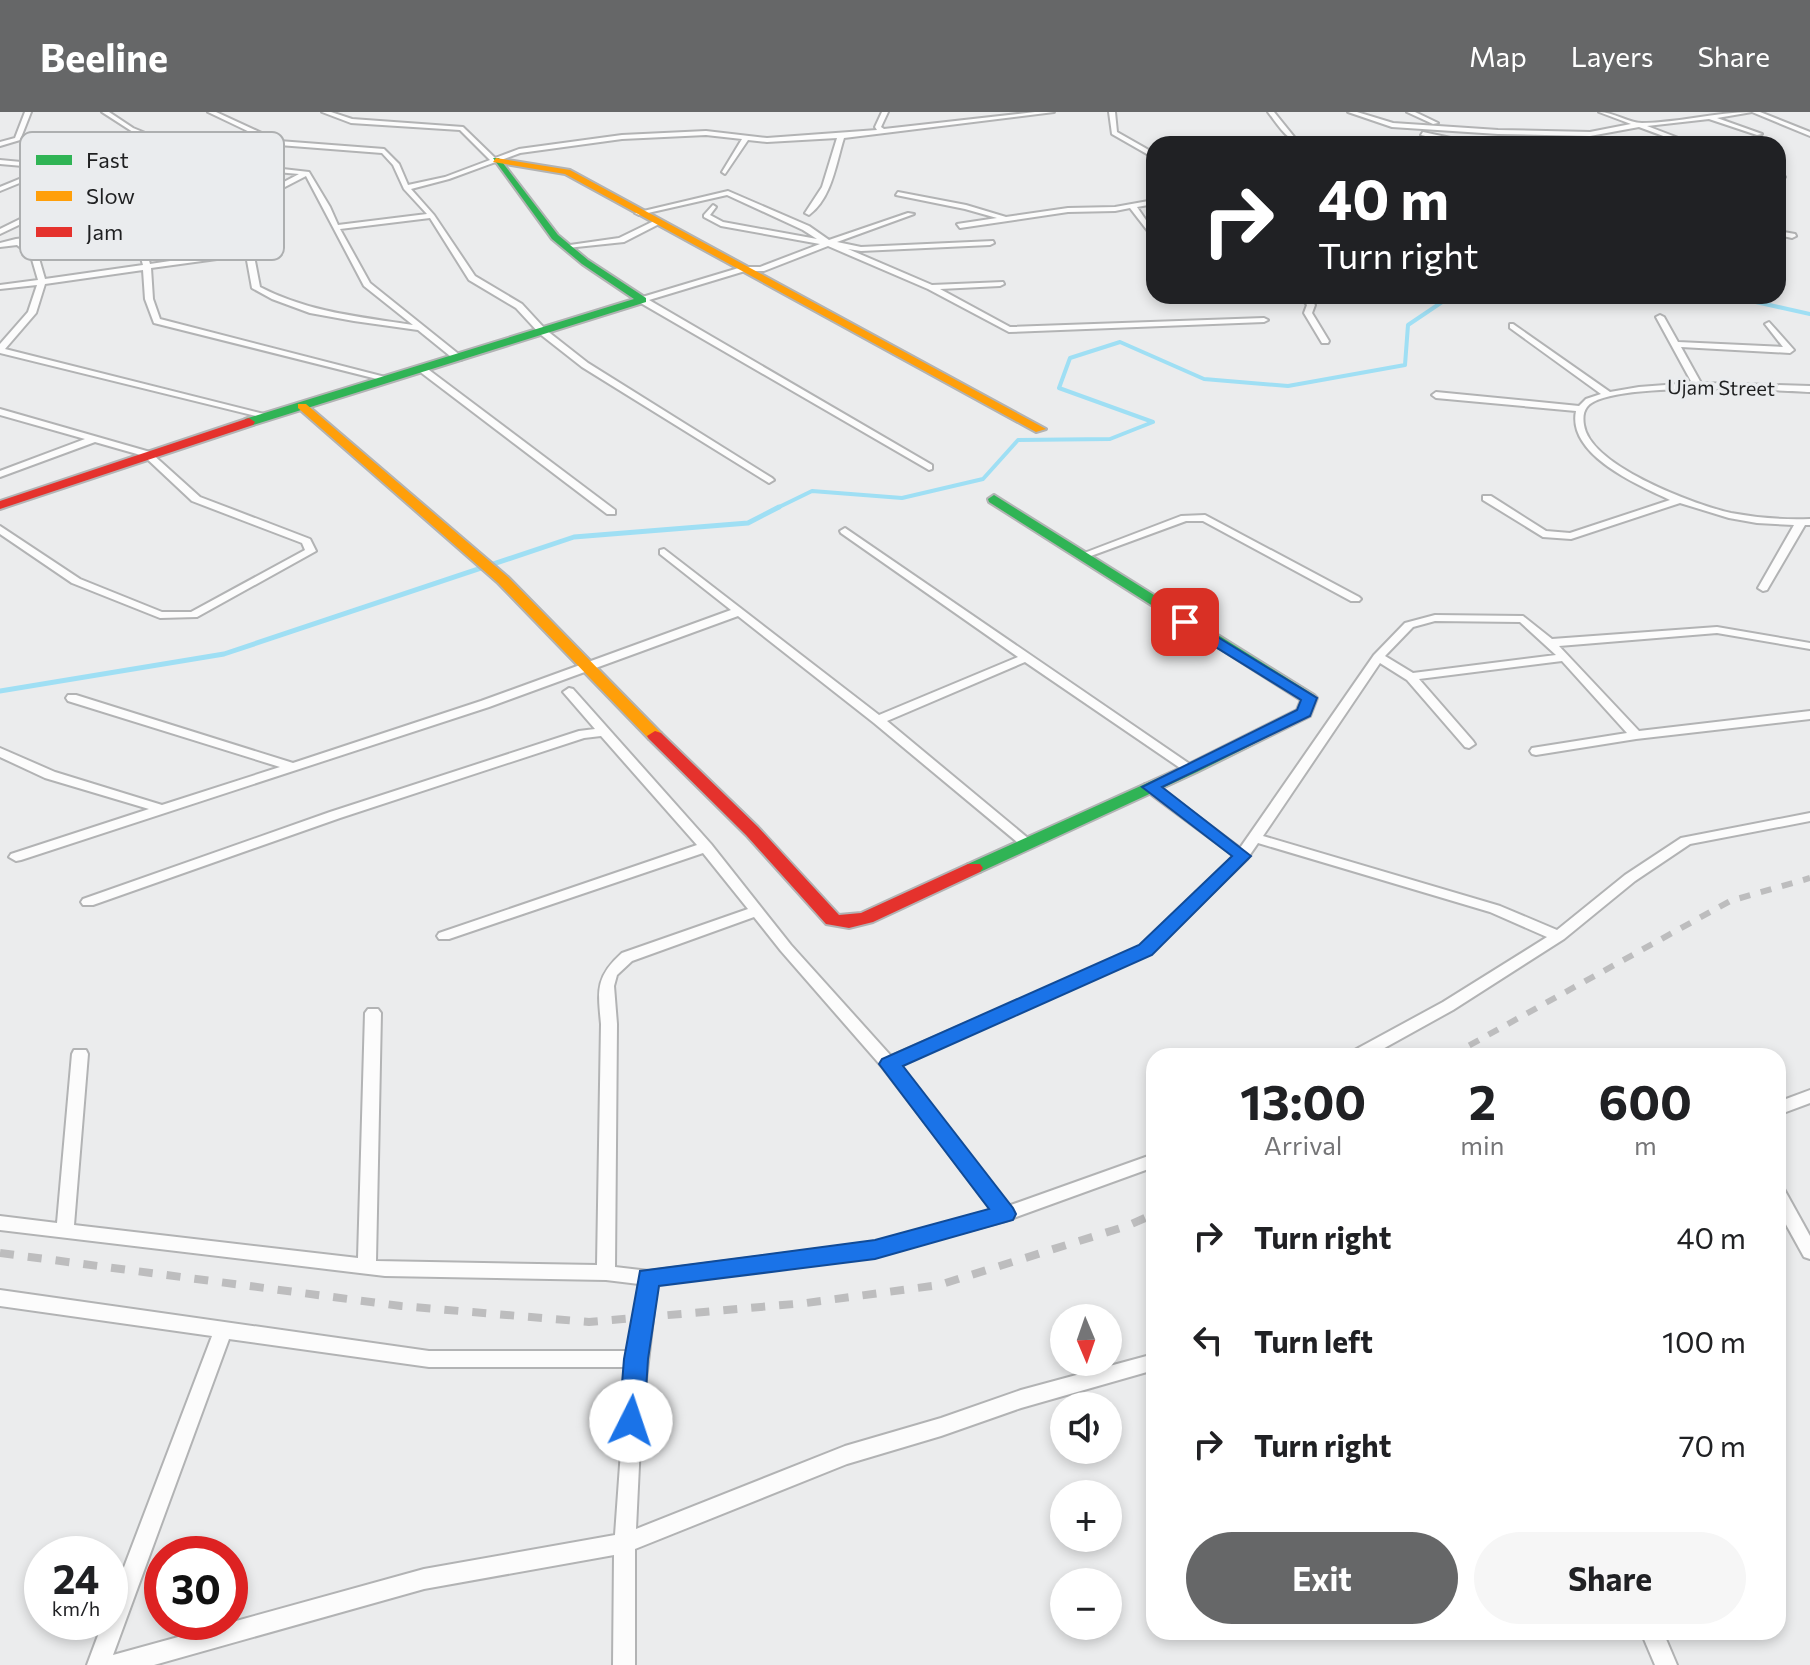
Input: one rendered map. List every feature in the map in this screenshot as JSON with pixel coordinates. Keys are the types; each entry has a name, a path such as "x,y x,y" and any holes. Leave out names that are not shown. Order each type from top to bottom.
{"street":[{"path":"21,132 28,112"},
{"path":"105,112 139,132"},
{"path":"211,112 254,132"},
{"path":"325,112 351,121 461,128 471,133 477,145 494,160 555,237 567,246 642,300 929,467"},
{"path":"883,132 878,127 885,112"},
{"path":"406,188 519,151 622,137 706,133 780,140 883,132 1051,112"},
{"path":"1112,112 1114,133 1146,151"},
{"path":"1271,112 1291,136"},
{"path":"1351,112 1440,136"},
{"path":"1410,112 1458,136"},
{"path":"1602,112 1671,136"},
{"path":"1693,112 1759,134"},
{"path":"1396,125 1590,134 1749,112"},
{"path":"1755,112 1810,134"},
{"path":"977,120 985,127"},
{"path":"1788,125 1810,123"},
{"path":"0,144 18,139 20,134"},
{"path":"809,213 825,195 841,136"},
{"path":"725,172 746,138"},
{"path":"284,143 384,151 396,164 406,188 432,216 472,278 519,306 543,332 585,365 769,480"},
{"path":"494,160 567,172 1040,429"},
{"path":"0,162 20,164"},
{"path":"284,171 307,173"},
{"path":"307,173 367,284 458,358"},
{"path":"284,185 307,173"},
{"path":"0,189 20,181"},
{"path":"639,213 728,193 806,228 828,243 931,287 1009,330 1264,320"},
{"path":"898,194 966,207 1006,220"},
{"path":"960,226 1068,210 1146,204"},
{"path":"713,207 706,216 721,224 861,249 990,243"},
{"path":"1133,207 1146,226"},
{"path":"0,505 147,454 642,300 745,269 761,269 910,214"},
{"path":"335,227 432,216"},
{"path":"567,246 621,240 657,223"},
{"path":"0,234 20,224"},
{"path":"0,234 20,243"},
{"path":"1786,235 1792,236"},
{"path":"0,245 20,241"},
{"path":"35,260 42,282 32,313 0,349 265,417"},
{"path":"145,260 149,299 157,321 386,380"},
{"path":"0,287 194,260"},
{"path":"250,260 256,288 281,303 316,312 420,329"},
{"path":"931,287 1000,284"},
{"path":"1310,304 1308,313 1325,341"},
{"path":"1660,317 1697,384"},
{"path":"1675,344 1790,350 1769,324"},
{"path":"1513,326 1608,395"},
{"path":"422,369 611,512"},
{"name":"Ujam Street","path":"1580,409 1593,398 1660,386 1697,384 1810,389"},
{"path":"1436,395 1580,409 1579,424 1585,443 1618,469 1677,501 1709,510 1806,522 1763,588"},
{"path":"302,406 503,580 586,668 752,831 833,920 849,922 866,918 1191,769 1304,713 1309,698 1111,576 1084,555 994,499"},
{"path":"0,412 147,454 196,499 306,541 311,551 193,615 160,615 76,581 0,529"},
{"path":"0,423 16,416"},
{"path":"0,474 94,439"},
{"path":"1487,498 1543,534 1571,536 1677,501"},
{"path":"1084,555 1185,518 1205,518 1355,599"},
{"path":"845,531 1191,769"},
{"path":"664,552 878,720 1028,844"},
{"path":"16,857 586,668 740,611"},
{"path":"889,1064 1146,950 1242,856 1378,657 1409,625 1435,618 1523,619 1565,657 1636,735"},
{"path":"1549,643 1717,630 1810,646"},
{"path":"1378,657 1411,677 1469,744"},
{"path":"1411,677 1565,657"},
{"path":"878,720 1026,658"},
{"path":"569,692 706,847 889,1064 1005,1214"},
{"path":"72,698 294,767"},
{"path":"1536,751 1636,735 1810,715"},
{"path":"88,902 335,815 583,734 606,732"},
{"path":"0,752 50,775 163,809"},
{"path":"1150,787 1242,856"},
{"path":"1372,1048 1448,1006 1559,936 1630,878 1686,841 1810,817"},
{"path":"1255,838 1495,909 1559,936"},
{"path":"444,936 706,847"},
{"path":"606,1273 608,971 627,957 757,911"},
{"path":"367,1267 373,1013"},
{"path":"65,1232 80,1054"},
{"path":"1786,1106 1810,1096"},
{"path":"0,1223 367,1267 606,1273 649,1278 875,1249 1005,1214 1146,1163"},
{"path":"1786,1208 1810,1252"},
{"path":"624,1665 622,1544 636,1359 649,1278"},
{"path":"0,1298 429,1359 636,1359"},
{"path":"98,1665 223,1331"},
{"path":"115,1665 424,1579 622,1544 845,1455 941,1427 1021,1399 1146,1364"},
{"path":"1655,1640 1666,1665"}],"waterway":[{"path":"777,508 812,491 902,498 983,479 1018,440 1110,439 1153,422 1059,388 1070,358 1120,342 1204,379 1288,386 1405,365 1408,325 1439,304"},
{"path":"1765,304 1810,314"},
{"path":"0,691 224,654 574,537 748,523 777,508"}],"railway":[{"path":"1464,1048 1730,901 1810,878"},
{"path":"0,1253 401,1306 589,1322 806,1303 939,1285 1146,1218"}],"traffic: fast":[{"path":"249,422 642,300 585,262 555,237 496,160"},
{"path":"974,868 1191,769 1304,713 1309,698 994,499"}],"traffic: slow":[{"path":"496,160 567,172 1040,429"},
{"path":"302,406 503,580 655,736"}],"traffic: jam":[{"path":"0,505 249,422"},
{"path":"655,736 752,831 833,920 849,922 866,918 974,868"}],"route":[{"path":"631,1421 636,1359 649,1278 875,1249 1005,1214 889,1064 1146,950 1242,856 1150,787 1304,713 1309,698 1185,622"}]}
